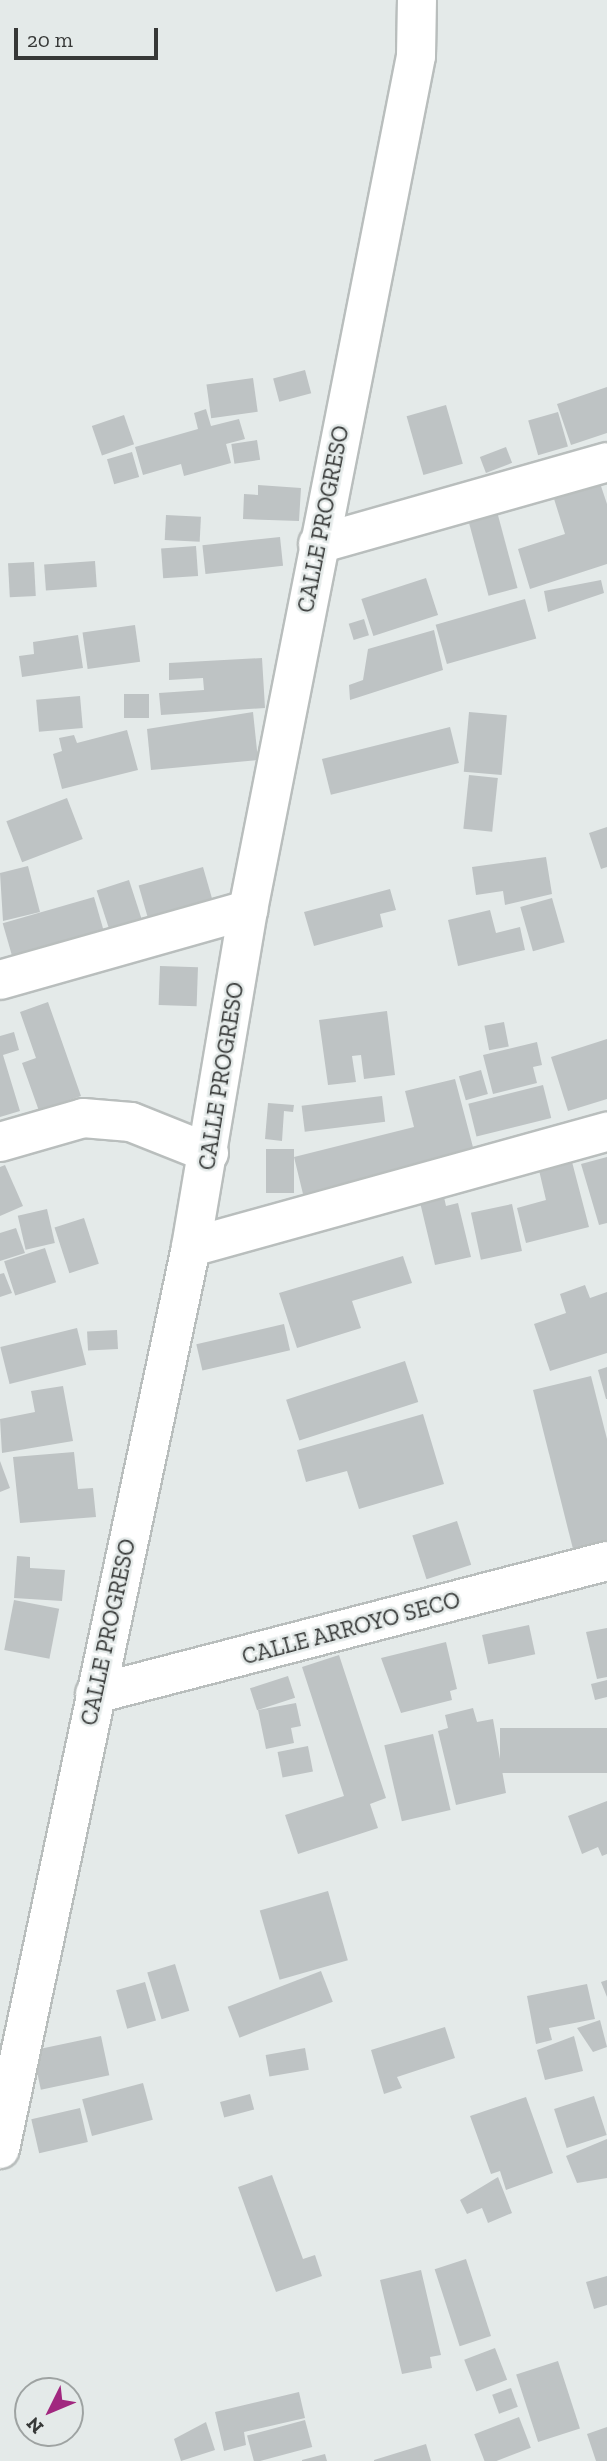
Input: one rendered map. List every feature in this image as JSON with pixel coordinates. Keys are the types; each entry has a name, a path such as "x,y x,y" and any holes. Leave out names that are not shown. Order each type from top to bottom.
{"street":[{"name":"CALLE PROGRESO","path":"0,2149 191,1247 209,1153 247,910 416,56 417,0"},
{"path":"318,544 607,462"},
{"path":"0,980 247,910"},
{"path":"0,1142 83,1118 131,1122 209,1153"},
{"path":"191,1247 607,1132"},
{"name":"CALLE ARROYO SECO","path":"95,1694 607,1561"}],"building":[{"path":"305,370 311,393 279,402 273,379"},
{"path":"253,378 258,412 211,418 206,385"},
{"path":"607,387 607,433 571,445 557,404"},
{"path":"446,405 463,464 423,475 407,416"},
{"path":"206,409 211,426 239,419 245,439 226,444 231,463 184,476 181,464 143,475 135,447 198,429 194,413"},
{"path":"558,412 568,447 538,455 528,421"},
{"path":"124,415 134,444 102,455 92,426"},
{"path":"257,440 260,460 234,464 231,444"},
{"path":"506,447 512,463 486,473 480,457"},
{"path":"132,452 139,477 114,484 107,459"},
{"path":"596,471 607,504 607,564 530,589 518,549 565,534 550,486"},
{"path":"258,485 301,488 299,521 243,519 244,494 258,495"},
{"path":"495,504 518,588 489,596 466,512"},
{"path":"166,515 201,517 200,542 165,540"},
{"path":"280,537 283,566 205,574 202,545"},
{"path":"196,546 198,576 163,578 161,548"},
{"path":"95,561 97,587 46,590 44,565"},
{"path":"34,562 36,596 10,597 8,563"},
{"path":"426,578 438,615 373,636 361,599"},
{"path":"601,580 604,593 548,612 544,591"},
{"path":"525,599 536,638 447,664 436,625"},
{"path":"364,619 369,635 354,640 349,624"},
{"path":"135,625 140,662 88,669 83,632"},
{"path":"434,630 443,670 350,700 349,685 363,680 368,649"},
{"path":"78,635 83,668 22,677 19,656 34,654 33,642"},
{"path":"262,658 265,708 161,715 159,693 204,690 203,678 169,680 169,663"},
{"path":"124,694 149,694 149,718 124,718"},
{"path":"80,696 83,728 39,732 36,700"},
{"path":"253,712 258,760 151,770 147,729"},
{"path":"469,712 507,715 502,775 464,772"},
{"path":"450,727 459,763 331,795 322,759"},
{"path":"127,730 138,770 62,789 53,754 62,751 59,738 74,735 77,743"},
{"path":"469,775 498,778 492,832 463,829"},
{"path":"67,798 83,839 22,862 6,821"},
{"path":"607,827 607,867 601,869 589,833"},
{"path":"546,857 552,894 505,905 503,891 476,895 472,867"},
{"path":"28,866 40,912 3,921 0,873"},
{"path":"203,867 213,903 149,921 139,885"},
{"path":"129,880 142,921 110,931 97,891"},
{"path":"390,889 396,910 380,914 383,927 314,946 304,912"},
{"path":"94,897 104,933 13,959 3,923"},
{"path":"552,898 565,942 533,951 520,907"},
{"path":"490,910 496,933 520,927 525,950 458,966 448,920"},
{"path":"160,966 198,967 197,1006 159,1005"},
{"path":"48,1002 81,1096 39,1111 22,1063 36,1058 20,1012"},
{"path":"387,1011 395,1075 364,1079 361,1055 352,1056 356,1082 328,1085 319,1020"},
{"path":"504,1022 509,1047 489,1050 484,1026"},
{"path":"14,1032 19,1050 3,1055 20,1111 0,1117 0,1036"},
{"path":"607,1039 607,1099 568,1111 551,1057"},
{"path":"537,1042 542,1065 533,1067 537,1083 493,1094 483,1055"},
{"path":"481,1070 488,1094 466,1100 459,1076"},
{"path":"455,1079 474,1151 303,1194 294,1157 414,1127 405,1091"},
{"path":"543,1085 551,1118 477,1137 468,1104"},
{"path":"382,1096 385,1122 305,1132 302,1106"},
{"path":"268,1103 294,1105 293,1112 284,1111 282,1141 265,1139"},
{"path":"266,1149 294,1149 294,1193 266,1193"},
{"path":"607,1157 607,1223 599,1225 581,1164"},
{"path":"571,1158 589,1227 526,1243 517,1208 546,1200 538,1166"},
{"path":"5,1165 23,1206 0,1216 0,1167"},
{"path":"442,1188 446,1206 458,1203 471,1257 435,1265 418,1194"},
{"path":"512,1204 522,1251 481,1260 471,1213"},
{"path":"47,1209 55,1243 26,1250 18,1216"},
{"path":"84,1218 99,1264 69,1273 55,1228"},
{"path":"16,1228 25,1253 0,1261 0,1233"},
{"path":"45,1248 56,1282 15,1296 4,1261"},
{"path":"403,1256 412,1283 352,1301 361,1328 297,1348 279,1293"},
{"path":"4,1273 12,1293 0,1297 0,1274"},
{"path":"585,1285 590,1298 607,1292 607,1353 550,1371 534,1324 566,1313 560,1294"},
{"path":"284,1324 290,1350 202,1371 196,1344"},
{"path":"77,1328 86,1365 10,1384 0,1347"},
{"path":"117,1330 118,1349 88,1351 87,1332"},
{"path":"405,1361 418,1402 299,1441 286,1400"},
{"path":"607,1367 607,1399 606,1399 598,1370"},
{"path":"591,1376 607,1439 607,1540 573,1549 533,1390"},
{"path":"63,1386 73,1441 2,1453 0,1419 35,1412 31,1391"},
{"path":"423,1414 444,1484 359,1509 347,1471 306,1482 297,1450"},
{"path":"74,1452 78,1489 93,1488 96,1517 20,1523 13,1457"},
{"path":"0,1461 10,1488 0,1492"},
{"path":"457,1521 471,1565 427,1579 412,1536"},
{"path":"17,1556 30,1557 30,1568 65,1570 62,1601 14,1598"},
{"path":"14,1600 59,1609 49,1659 4,1650"},
{"path":"529,1625 535,1654 488,1664 482,1635"},
{"path":"607,1628 607,1677 597,1679 586,1632"},
{"path":"446,1642 457,1689 450,1691 452,1700 401,1713 381,1658"},
{"path":"339,1655 386,1798 370,1804 378,1828 298,1854 285,1815 344,1796 302,1667"},
{"path":"288,1676 295,1698 257,1710 250,1688"},
{"path":"607,1680 607,1697 595,1700 591,1684"},
{"path":"296,1703 301,1726 291,1728 294,1743 266,1749 258,1710"},
{"path":"473,1708 477,1722 493,1719 506,1793 456,1805 438,1731 448,1728 445,1715"},
{"path":"500,1728 607,1728 607,1773 500,1773"},
{"path":"433,1734 451,1810 402,1821 384,1745"},
{"path":"308,1746 313,1772 283,1777 278,1752"},
{"path":"607,1801 607,1854 602,1856 598,1847 582,1854 568,1816"},
{"path":"328,1891 348,1960 280,1980 260,1911"},
{"path":"175,1964 189,2011 162,2019 147,1972"},
{"path":"321,1971 333,2002 239,2038 228,2007"},
{"path":"607,1980 607,1997 601,1982"},
{"path":"145,1982 156,2020 127,2029 116,1990"},
{"path":"587,1984 595,2019 549,2028 552,2040 536,2044 527,1996"},
{"path":"600,2020 607,2047 593,2052 577,2028"},
{"path":"445,2027 455,2058 397,2077 402,2088 384,2094 371,2050"},
{"path":"101,2036 109,2075 41,2090 33,2051"},
{"path":"574,2036 583,2071 545,2080 537,2050"},
{"path":"305,2048 309,2070 269,2077 266,2055"},
{"path":"143,2083 153,2120 92,2136 82,2099"},
{"path":"250,2094 254,2109 224,2117 220,2102"},
{"path":"594,2096 607,2135 567,2148 554,2109"},
{"path":"526,2097 553,2173 506,2190 500,2171 491,2174 470,2116"},
{"path":"80,2108 88,2142 39,2153 31,2119"},
{"path":"607,2139 607,2178 577,2183 566,2156"},
{"path":"272,2175 303,2259 315,2255 322,2276 276,2292 238,2187"},
{"path":"498,2177 512,2213 488,2223 482,2208 467,2214 460,2200"},
{"path":"466,2259 491,2336 460,2346 435,2269"},
{"path":"421,2270 441,2355 430,2357 432,2368 402,2374 380,2280"},
{"path":"607,2276 607,2305 594,2309 586,2282"},
{"path":"495,2348 507,2380 476,2392 464,2360"},
{"path":"558,2361 580,2429 538,2442 516,2375"},
{"path":"511,2388 518,2407 499,2414 492,2395"},
{"path":"299,2392 305,2418 244,2432 246,2445 224,2451 215,2412"},
{"path":"519,2417 531,2448 496,2461 484,2461 474,2434"},
{"path":"305,2420 312,2447 254,2461 247,2436"},
{"path":"206,2422 215,2450 181,2461 174,2439"},
{"path":"607,2427 607,2461 596,2461 587,2434"},
{"path":"426,2444 431,2461 374,2461 374,2460"},
{"path":"325,2454 327,2461 302,2461 302,2460"}]}
